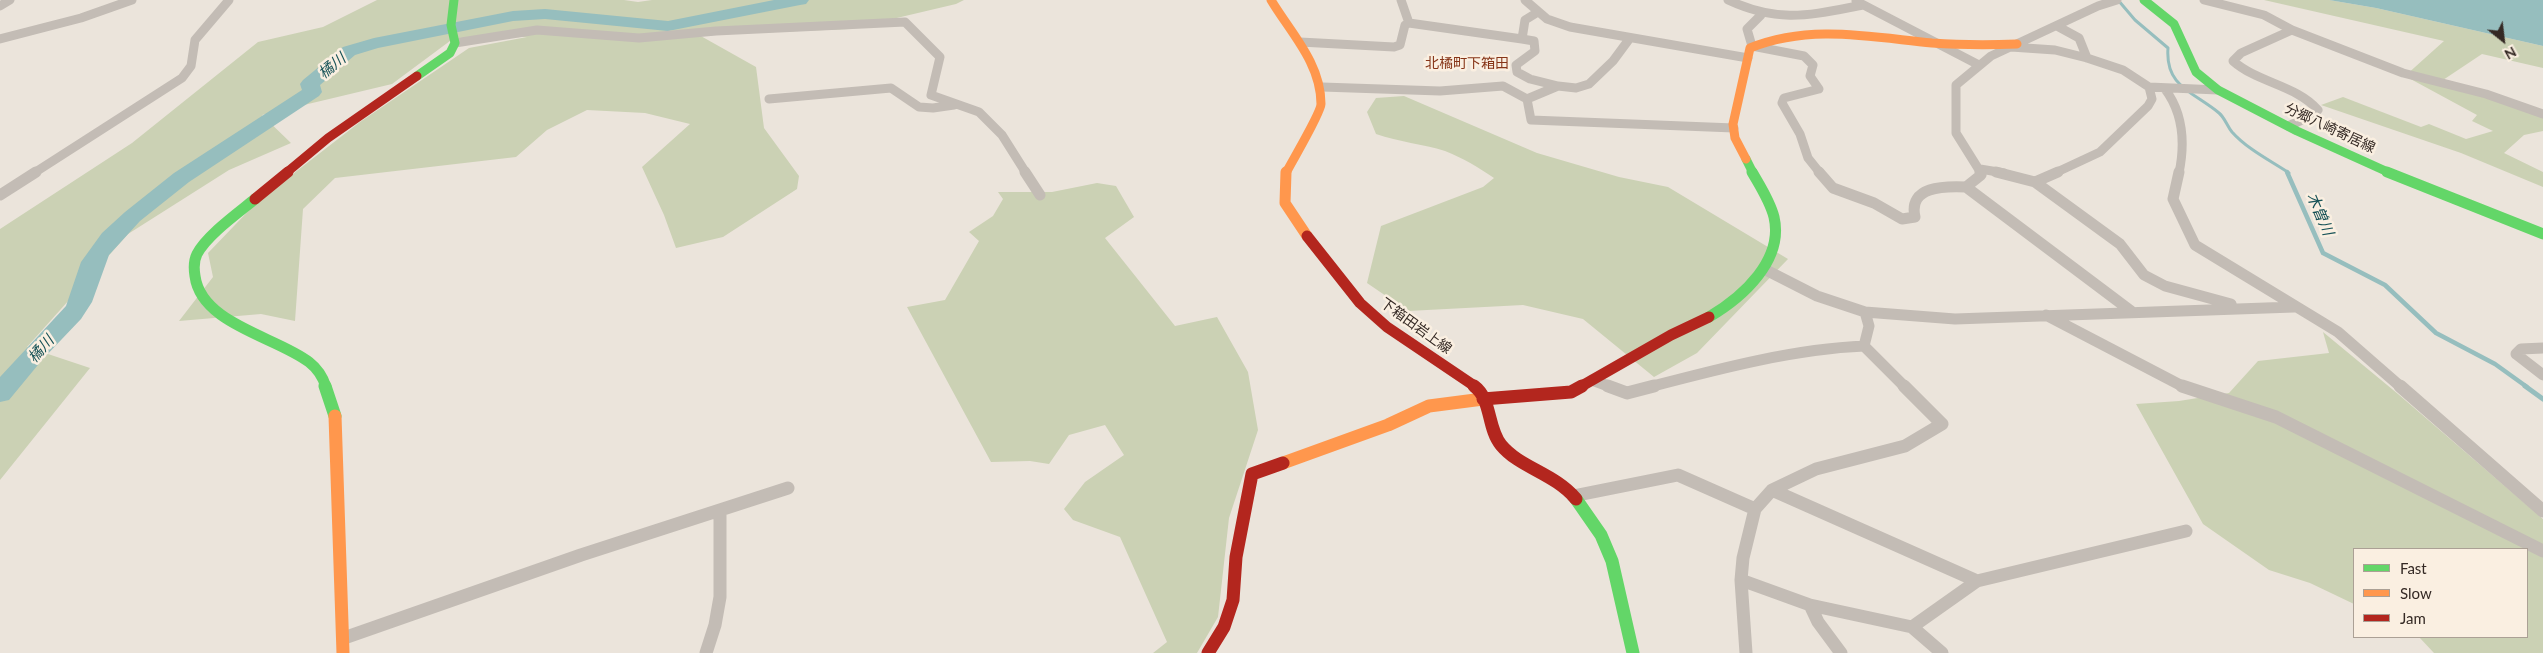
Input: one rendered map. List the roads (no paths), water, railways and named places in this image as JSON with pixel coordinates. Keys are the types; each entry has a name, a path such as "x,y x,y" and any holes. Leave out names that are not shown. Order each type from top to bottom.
{"street":[{"path":"0,6 10,0"},
{"path":"0,39 81,18 132,0"},
{"path":"0,196 182,78 191,66 195,40 229,0"},
{"path":"343,653 337,423 322,375 308,362 290,351 222,316 205,300 196,285 194,269 197,254 211,237 290,168 328,138 450,53 455,43 452,27 454,0"},
{"name":"下箱田岩上線","path":"1272,0 1287,27 1306,50 1316,74 1321,105 1285,174 1285,204 1300,229 1360,303 1387,327 1477,388 1486,399"},
{"path":"1401,0 1409,23"},
{"path":"1525,0 1547,19 1570,27 1748,58"},
{"path":"1728,0 1761,15 1790,17 1863,5"},
{"path":"1855,0 1978,64"},
{"name":"分郷八崎寄居線","path":"2144,0 2174,24 2196,72 2218,90 2288,126 2444,196 2543,234"},
{"path":"2204,0 2264,15 2292,30 2403,73 2486,94 2543,114"},
{"path":"1966,187 1981,175 1980,169 1956,134 1956,85 1970,75 1978,64 2013,45 2114,1"},
{"path":"1522,40 1525,20 1538,12"},
{"path":"1752,46 1746,28 1761,15"},
{"path":"455,43 537,30 639,38 716,31 905,22 940,57 930,95 980,112 1002,135 1040,195"},
{"path":"1300,42 1394,47 1400,45 1405,25 1409,23 1470,32 1484,36 1534,41 1535,51 1516,65 1517,72 1530,79 1576,88 1589,84 1613,61 1630,38"},
{"path":"2057,26 2079,38 2087,58"},
{"path":"2288,126 2314,115 2318,110 2305,98 2246,72 2233,61 2241,53 2292,30"},
{"path":"1208,653 1224,627 1233,600 1236,557 1252,474 1388,425 1429,406 1571,392 1671,335 1717,313 1737,299 1764,269 1776,233 1774,217 1741,152 1734,128 1750,48 1759,40 1776,36 1807,33 1937,43 2013,45 2055,50 2087,58 2123,70 2149,87 2218,90"},
{"path":"1752,46 1804,56 1813,64 1810,76 1819,89 1784,98 1782,103 1800,134 1808,158 1833,188 1874,203 1902,219 1915,217 1913,211 1916,198 1928,189 1948,186 1966,187 2131,311"},
{"path":"1322,87 1440,91 1503,86 1526,99 1532,120 1734,128"},
{"path":"1526,99 1558,86"},
{"path":"2035,182 2100,152 2148,106 2152,98 2149,87"},
{"path":"769,99 891,88 914,106 933,108 955,105"},
{"path":"2169,89 2181,121 2182,159 2174,199 2195,245 2338,332 2543,511"},
{"path":"1980,169 2011,174 2035,182 2120,244 2144,275 2165,286 2243,307"},
{"path":"1764,269 1780,279 1817,296 1865,312 1955,319 2243,307 2296,307"},
{"path":"1864,346 1869,326 1865,312"},
{"path":"2046,315 2188,389 2276,417 2543,550"},
{"path":"1592,380 1627,393 1716,369 1840,347 1864,346 1942,424 1905,446 1816,469 1772,490 1756,509 1743,558 1741,580 1746,653"},
{"path":"2543,348 2521,349 2516,354 2543,375"},
{"path":"1486,399 1496,439 1505,449 1557,480 1573,496 1608,549 1616,576 1624,630 1633,653"},
{"path":"1573,496 1678,475 1756,509"},
{"path":"344,638 788,488"},
{"path":"1772,490 1977,582"},
{"path":"706,653 715,625 720,597 720,510"},
{"path":"1912,627 1977,582 2186,531"},
{"path":"1741,580 1810,604 1912,627 1942,653"},
{"path":"1810,604 1818,622 1841,653"}],"water":[{"path":"2329,0 2543,0 2543,46 2376,8"}],"waterway":[{"name":"橘川","path":"0,394 33,354 64,324 76,308 84,293 93,262 110,238 156,196 207,160 312,92 310,84 349,51 374,43 513,16 545,14 668,26 800,0"},
{"name":"木曽川","path":"2118,0 2135,20 2168,48 2168,61 2171,72 2176,80 2219,113 2232,132 2245,144 2289,173"},
{"name":"木曽川","path":"2287,172 2323,253 2385,285 2436,333 2495,364 2527,387"},
{"name":"木曽川","path":"2525,386 2543,399"}],"district":[{"name":"北橘町下箱田","path":"1467,63"}]}
